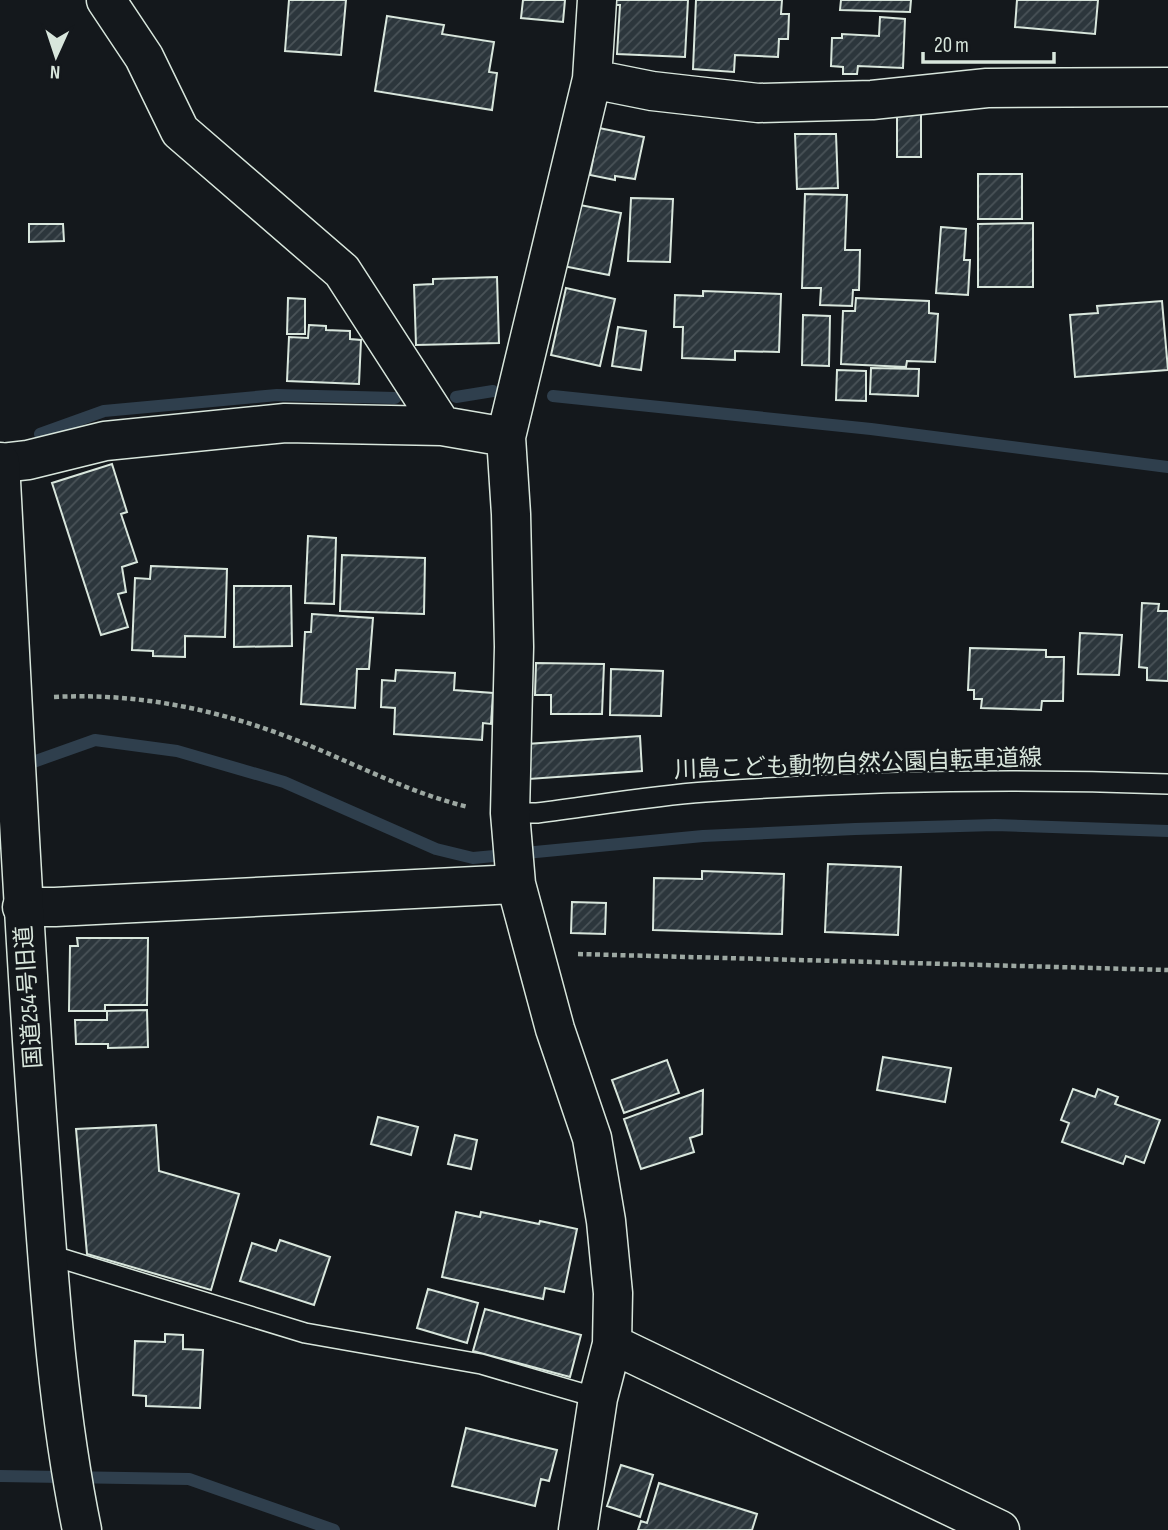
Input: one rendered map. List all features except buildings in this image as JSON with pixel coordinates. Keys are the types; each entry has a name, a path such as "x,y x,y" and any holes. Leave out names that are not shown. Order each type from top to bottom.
{"street":[{"path":"106,0 144,57 180,131 342,271 442,426"},
{"path":"578,1530 598,1398 612,1344 613,1293 606,1221 592,1138 555,1029 516,884 510,813 514,647 506,437 592,79 597,0"},
{"path":"592,79 652,91 758,103 872,100 986,88 1168,87"},
{"path":"0,463 28,460 105,442 285,423 442,426 506,437"},
{"name":"国道254号旧道","path":"0,463 18,824 11,906 62,1402 82,1530"},
{"path":"11,906 69,907 516,884"},
{"path":"612,1344 1000,1530"}],"lane":[{"name":"川島こども動物自然公園自転車道線","path":"510,813 537,813 703,792 822,785 993,780 1168,784"},
{"path":"47,1254 305,1334 481,1364 598,1398"}],"path":[{"path":"52,698 106,696 193,706 270,730 383,778 446,802 470,808"},
{"path":"537,958 583,954 1168,970"}],"waterway":[{"path":"456,397 493,391"},
{"path":"40,434 104,411 277,395 395,398"},
{"path":"553,396 871,429 1168,467"},
{"path":"22,766 95,740 177,751 284,782 436,849 473,858 703,836 855,829 995,825 1168,831"},
{"path":"0,1476 189,1479 334,1530"}]}
